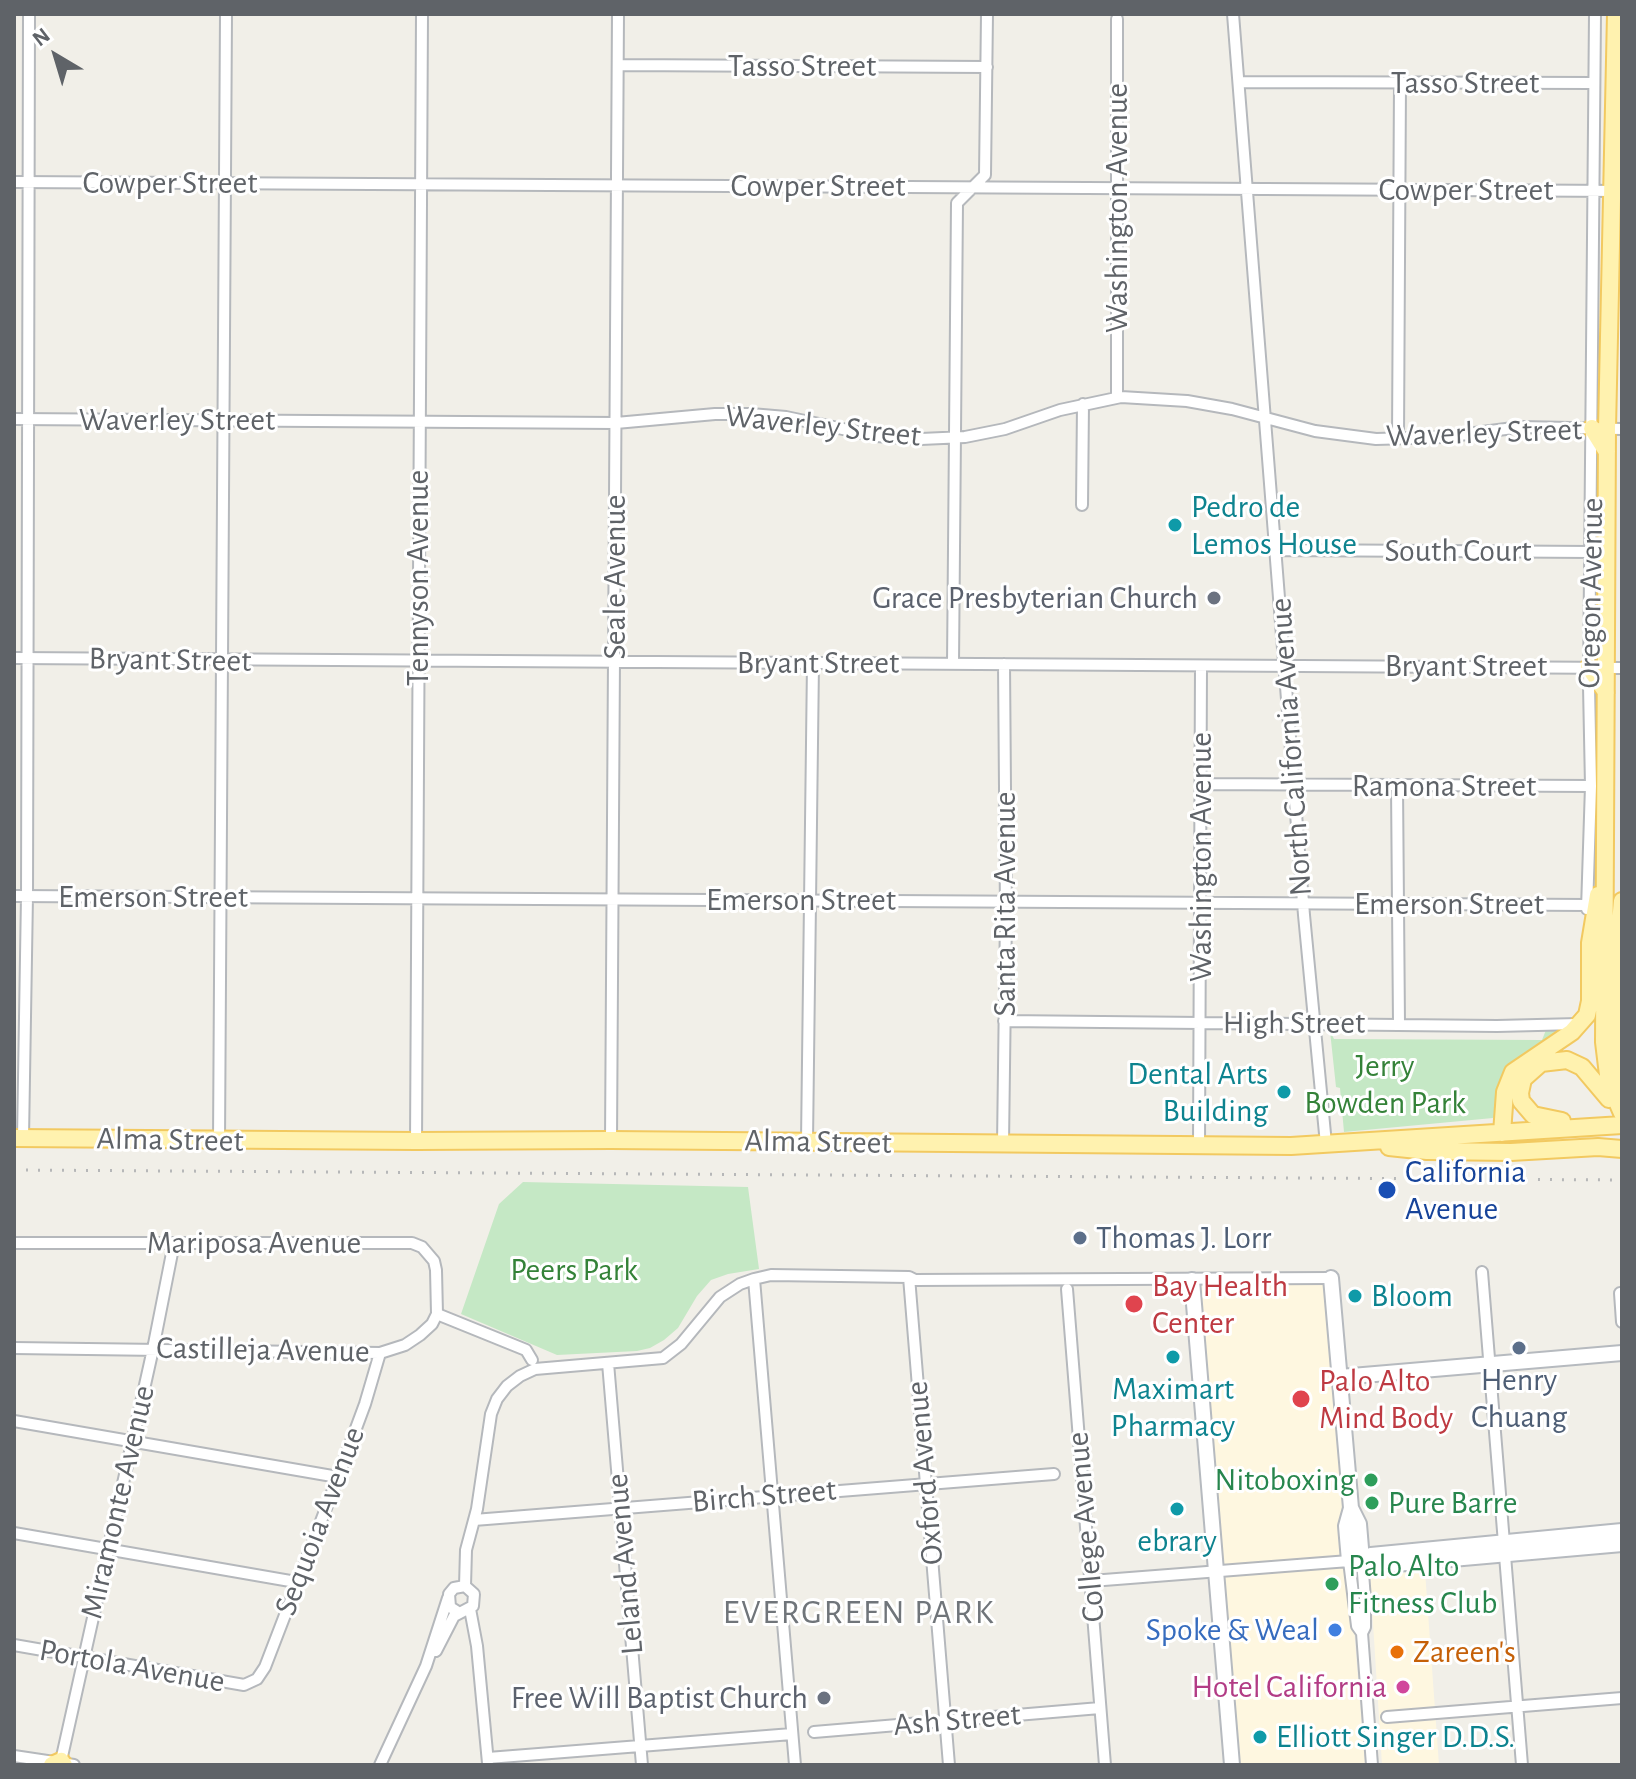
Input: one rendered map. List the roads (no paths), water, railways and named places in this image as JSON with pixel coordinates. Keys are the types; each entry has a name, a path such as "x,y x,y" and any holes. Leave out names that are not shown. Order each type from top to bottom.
{"main road":[{"path":"1590,943 1598,865 1606,692 1615,668 1607,429 1617,191 1616,14"},
{"path":"1589,667 1606,692"},
{"path":"1598,865 1604,1052 1609,1083 1622,1120"},
{"path":"1622,901 1616,966 1615,1043 1622,1085"},
{"name":"Oregon Avenue","path":"1583,1021 1590,1001 1590,943"},
{"path":"1502,1133 1505,1092 1513,1072 1572,1032 1583,1021"},
{"path":"1591,1126 1540,1118 1528,1112 1520,1093 1528,1072 1549,1060 1575,1063 1588,1071 1622,1120"},
{"name":"Alma Street","path":"18,1138 1326,1144 1591,1126 1622,1120"},
{"path":"1356,1143 1427,1151 1622,1149"}],"street":[{"path":"18,1138 27,896 29,14"},
{"path":"219,1140 226,14"},
{"name":"Tennyson Avenue","path":"416,1141 422,14"},
{"name":"Seale Avenue","path":"611,1140 618,14"},
{"path":"953,663 957,203 985,175 987,14"},
{"name":"North California Avenue","path":"1233,14 1303,903 1326,1144"},
{"name":"Oregon Avenue","path":"1590,943 1588,905 1598,865 1591,786 1589,667 1592,552 1607,429 1594,191 1595,14"},
{"name":"Washington Avenue","path":"1117,19 1117,397"},
{"name":"Tasso Street","path":"618,65 987,67"},
{"name":"Tasso Street","path":"1239,82 1594,83"},
{"path":"1398,438 1400,83"},
{"name":"Cowper Street","path":"14,182 1617,191"},
{"name":"Waverley Street","path":"14,419 616,423 751,414 786,417 876,436 954,438 1005,429 1083,404 1117,397 1187,401 1348,436 1444,437 1521,427 1607,429"},
{"path":"1082,505 1083,404"},
{"name":"South Court","path":"1277,550 1592,552"},
{"name":"Bryant Street","path":"14,658 1615,668"},
{"path":"807,1141 813,663"},
{"name":"Santa Rita Avenue","path":"1003,1144 1006,901 1004,664"},
{"name":"Washington Avenue","path":"1199,1145 1201,666"},
{"name":"Ramona Street","path":"1201,784 1591,786"},
{"path":"1397,786 1399,1024"},
{"name":"Emerson Street","path":"14,896 1588,905"},
{"name":"High Street","path":"1004,1021 1575,1025 1583,1021"},
{"name":"Mariposa Avenue","path":"14,1243 412,1243 422,1247 434,1261 437,1314"},
{"name":"Miramonte Avenue","path":"63,1764 83,1657 174,1243"},
{"path":"1482,1272 1522,1765"},
{"path":"465,1586 466,1550 474,1520 492,1409 503,1390 535,1369 658,1359 672,1353 720,1297 754,1279 771,1275 991,1281 995,1276 1192,1280 1331,1278 1351,1508 1346,1526 1365,1599 1365,1627 1362,1633 1372,1765"},
{"name":"Oxford Avenue","path":"909,1277 949,1765"},
{"path":"754,1279 795,1765"},
{"path":"1192,1280 1232,1765"},
{"name":"College Avenue","path":"1067,1289 1105,1765"},
{"path":"1620,1293 1622,1322"},
{"path":"437,1314 526,1350 532,1360"},
{"name":"Castilleja Avenue","path":"14,1348 380,1353 405,1345 420,1335 432,1324 437,1314"},
{"name":"Sequoia Avenue","path":"251,1683 265,1667 365,1404 380,1353"},
{"path":"1340,1377 1622,1353"},
{"name":"Leland Avenue","path":"608,1363 642,1765"},
{"path":"14,1421 338,1477"},
{"name":"Birch Street","path":"474,1520 1054,1474"},
{"path":"1506,1547 1622,1531"},
{"path":"14,1533 296,1582"},
{"path":"1091,1581 1356,1560 1371,1555 1622,1544"},
{"path":"426,1666 448,1598 454,1588 465,1586 475,1598 470,1609 477,1646 488,1762 640,1745 792,1734"},
{"path":"448,1598 450,1607 458,1612"},
{"path":"380,1765 426,1666 458,1612 470,1609"},
{"name":"Portola Avenue","path":"14,1645 244,1685 251,1683"},
{"path":"1387,1717 1622,1698"},
{"name":"Ash Street","path":"814,1732 1100,1708"},
{"path":"14,1756 63,1764"}],"railway":[{"path":"14,1170 1622,1180"}],"place":[{"name":"Pedro de Lemos House","path":"1175,525"},
{"name":"Grace Presbyterian Church","path":"1214,598"},
{"name":"Dental Arts Building","path":"1284,1092"},
{"name":"California Avenue","path":"1387,1190"},
{"name":"Thomas J. Lorr","path":"1080,1238"},
{"name":"Bloom","path":"1355,1296"},
{"name":"Bay Health Center","path":"1134,1304"},
{"name":"Henry Chuang","path":"1519,1348"},
{"name":"Maximart Pharmacy","path":"1173,1357"},
{"name":"Palo Alto Mind Body","path":"1301,1399"},
{"name":"Nitoboxing","path":"1371,1480"},
{"name":"Pure Barre","path":"1372,1503"},
{"name":"ebrary","path":"1177,1509"},
{"name":"Palo Alto Fitness Club","path":"1332,1584"},
{"name":"Spoke & Weal","path":"1335,1630"},
{"name":"Zareen's","path":"1397,1652"},
{"name":"Hotel California","path":"1403,1687"},
{"name":"Free Will Baptist Church","path":"824,1698"},
{"name":"Elliott Singer D.D.S.","path":"1260,1737"}],"district":[{"name":"EVERGREEN PARK","path":"859,1613"}],"park label":[{"name":"Jerry Bowden Park","path":"1385,1084"},
{"name":"Peers Park","path":"574,1270"}]}
